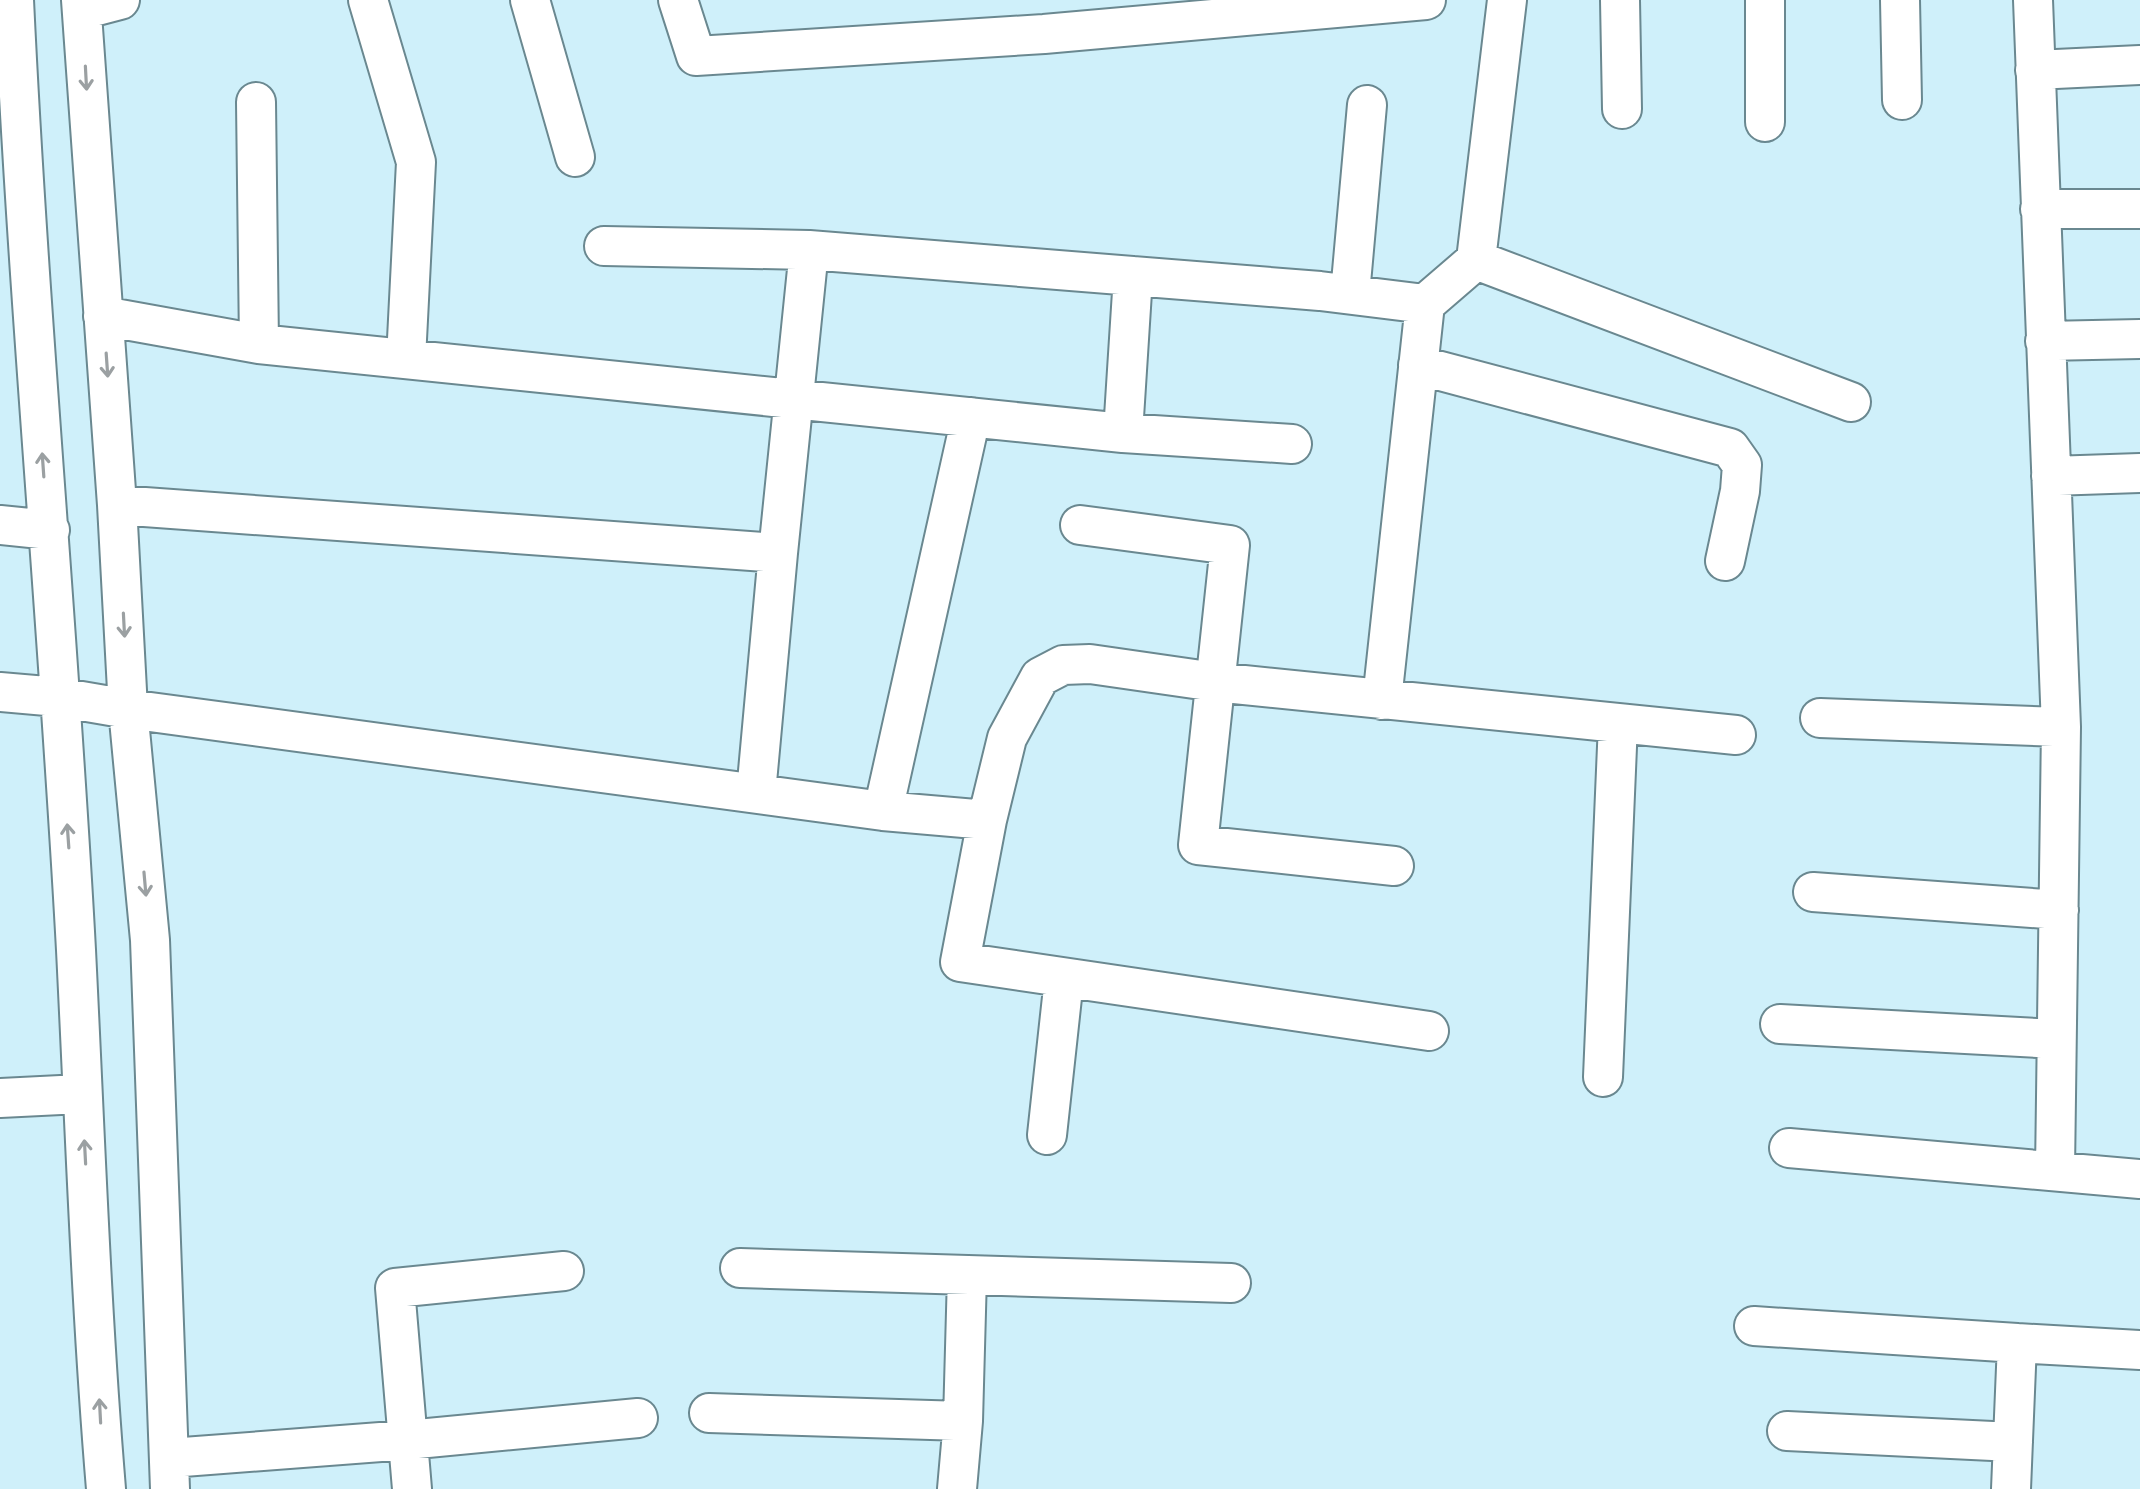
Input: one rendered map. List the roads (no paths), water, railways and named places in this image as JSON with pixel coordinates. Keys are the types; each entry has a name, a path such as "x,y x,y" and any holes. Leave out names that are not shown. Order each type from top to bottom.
{"street":[{"path":"14,0 76,950 81,1094 106,1489"},
{"path":"120,0 82,5 128,709 150,940 170,1473 407,1440 638,1418"},
{"path":"368,0 416,162 406,359"},
{"path":"530,0 575,157"},
{"path":"678,0 696,56 1044,34 1426,0"},
{"path":"1382,700 1425,304 1476,260 1507,0"},
{"path":"1620,0 1622,109"},
{"path":"1765,0 1765,122"},
{"path":"1900,0 1902,100"},
{"path":"2033,0 2061,727 2055,1171"},
{"path":"2035,70 2140,65"},
{"path":"256,102 259,344"},
{"path":"1350,294 1367,105"},
{"path":"2040,209 2140,209"},
{"path":"604,246 809,250 1350,294 1425,304"},
{"path":"756,793 809,250"},
{"path":"1476,260 1851,402"},
{"path":"1123,433 1133,276"},
{"path":"103,316 259,344 1123,433 1292,444"},
{"path":"2045,341 2140,339"},
{"path":"1418,365 1730,448 1742,465 1740,491 1725,561"},
{"path":"883,811 971,417"},
{"path":"2051,476 2140,473"},
{"path":"117,505 778,553"},
{"path":"0,525 50,530"},
{"path":"1080,525 1230,545 1198,845 1394,866"},
{"path":"1429,1031 960,962 987,820 1007,738 1040,677 1063,665 1090,664 1215,682 1736,735"},
{"path":"0,692 58,697 883,811 987,820"},
{"path":"1820,718 2061,727"},
{"path":"1603,1077 1618,723"},
{"path":"1813,892 2059,910"},
{"path":"1047,1135 1064,979"},
{"path":"1780,1024 2056,1039"},
{"path":"0,1098 81,1094"},
{"path":"1789,1148 2140,1179"},
{"path":"740,1268 1231,1283"},
{"path":"412,1489 395,1288 564,1271"},
{"path":"957,1489 963,1421 967,1275"},
{"path":"1754,1326 2140,1350"},
{"path":"2011,1489 2017,1343"},
{"path":"709,1413 963,1421"},
{"path":"1787,1431 2013,1442"}]}
